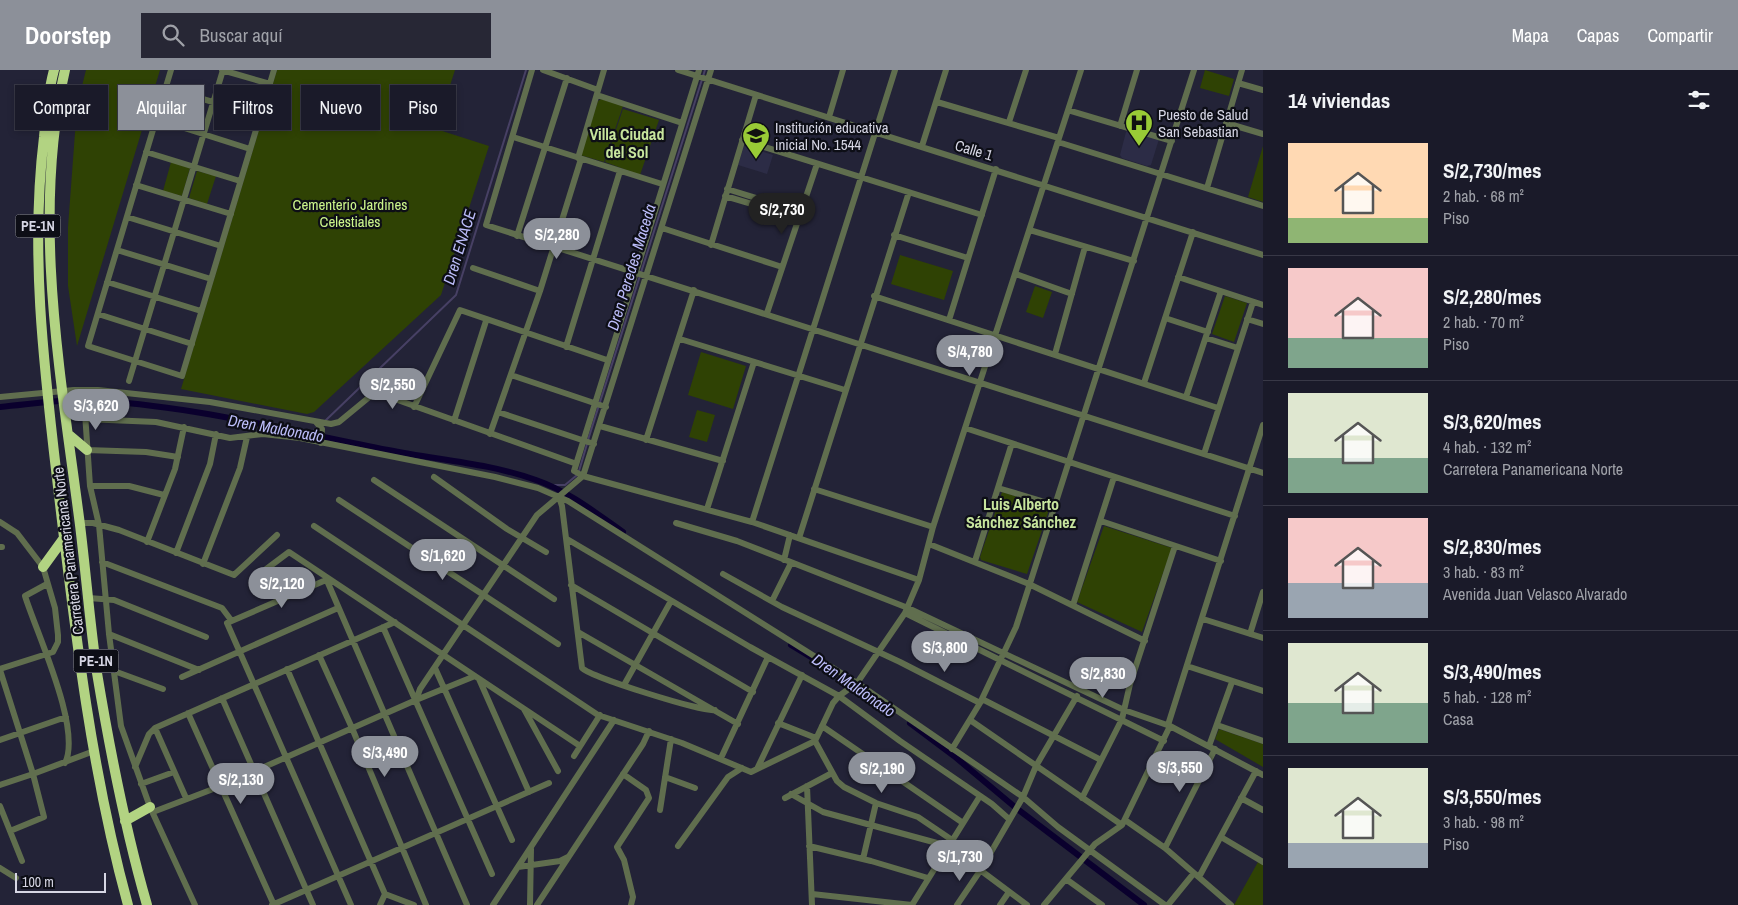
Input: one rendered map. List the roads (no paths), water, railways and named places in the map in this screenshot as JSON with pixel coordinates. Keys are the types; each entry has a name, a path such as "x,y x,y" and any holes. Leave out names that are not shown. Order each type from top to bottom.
{"highway":[{"name":"Carretera Panamericana Norte","path":"54,70 40,164 37,235 40,310 64,538 84,695 114,852 128,905"},
{"name":"Carretera Panamericana Norte","path":"65,70 52,165 50,236 54,309 97,672 125,821 147,905"},
{"path":"68,434 87,450"},
{"path":"43,567 64,538"},
{"path":"125,821 151,809"}],"street":[{"path":"167,85 171,70"},
{"path":"129,381 223,70 270,84 274,70"},
{"path":"532,70 514,137 486,225 553,248 767,313 1263,473"},
{"path":"543,70 682,123"},
{"path":"490,434 540,291 604,70"},
{"name":"Calle 1","path":"678,70 698,73 708,80 996,169 1263,255"},
{"path":"416,700 420,689 537,515 583,476 711,70"},
{"path":"829,117 843,71 834,70"},
{"path":"752,522 895,70"},
{"path":"922,146 946,70"},
{"path":"1009,122 1026,70"},
{"path":"314,526 600,715 671,739 721,758 751,772 816,740 839,696 857,683 879,652 906,610 919,580 933,527 1081,70"},
{"path":"1120,126 1137,70"},
{"path":"952,749 981,701 1016,627 1194,70"},
{"path":"1207,188 1242,70"},
{"path":"698,73 574,463 574,471 583,476 752,522 919,580"},
{"path":"517,236 567,78"},
{"path":"1238,83 1263,90"},
{"path":"711,245 756,95"},
{"path":"204,99 213,102"},
{"path":"937,102 1009,122 1161,174 1263,206"},
{"path":"1068,110 1172,142"},
{"path":"1226,123 1263,134"},
{"path":"153,130 88,346 182,376 256,130"},
{"path":"190,130 250,149"},
{"path":"514,137 662,184"},
{"path":"742,140 982,214"},
{"path":"146,152 240,181"},
{"path":"767,313 817,164"},
{"path":"949,320 996,169"},
{"path":"566,348 620,171"},
{"path":"136,185 230,214"},
{"path":"726,192 800,215"},
{"path":"799,538 874,296 909,192"},
{"path":"127,217 221,246"},
{"path":"662,228 782,267"},
{"path":"1030,230 1134,261"},
{"path":"1144,383 1193,232"},
{"path":"894,235 968,258"},
{"path":"1055,354 1085,246"},
{"path":"117,250 211,279"},
{"path":"473,268 540,291"},
{"path":"1016,274 1072,294"},
{"path":"1178,277 1263,305"},
{"path":"107,282 201,311"},
{"path":"646,440 680,339 694,290"},
{"path":"1186,397 1221,292"},
{"path":"874,296 1218,408"},
{"path":"1204,454 1253,302"},
{"path":"414,407 460,310 486,321 607,360"},
{"path":"98,314 192,344"},
{"path":"1165,318 1238,348"},
{"path":"1247,320 1263,324"},
{"path":"454,420 486,321"},
{"path":"680,339 845,390"},
{"path":"707,509 754,362"},
{"path":"511,375 606,407"},
{"path":"0,397 74,390 108,391 210,402 336,424 373,394 378,393 574,463"},
{"path":"498,412 594,444"},
{"path":"195,905 151,809 121,726 109,634 99,525 90,486 85,416 184,427 230,438 264,434 321,442 496,476 538,488 559,497 857,683 1023,797 1087,852 1167,905 1197,875 1221,837 1256,771"},
{"path":"316,422 322,429 321,442"},
{"path":"1044,905 1087,852 1123,823 1164,740 1263,425"},
{"path":"600,426 723,461"},
{"path":"146,542 178,457 184,427"},
{"path":"965,428 1235,516"},
{"path":"176,553 210,464 216,434"},
{"path":"203,564 240,468 247,436"},
{"path":"975,561 1012,443"},
{"path":"87,450 142,451 178,457"},
{"path":"434,476 546,552"},
{"path":"1073,605 1114,477"},
{"path":"374,480 554,599"},
{"path":"90,486 129,486 164,495"},
{"path":"998,488 1055,505"},
{"path":"814,489 933,527"},
{"path":"559,497 567,538 571,585 582,664 585,671 702,709 715,710"},
{"path":"339,500 558,644"},
{"path":"1101,521 1221,562"},
{"path":"0,522 17,533 43,567 55,608 58,639 53,652 0,670 33,774 44,817 10,831"},
{"path":"80,523 99,525 234,576 277,535"},
{"path":"676,523 736,541 906,610 1004,653 1124,710 1169,726 1263,775"},
{"path":"772,601 787,561 790,535"},
{"path":"567,538 670,601 839,696 980,796 1009,820"},
{"path":"929,544 1029,584 1145,641"},
{"path":"1082,798 1122,719 1175,546"},
{"path":"257,576 289,552 325,578 395,622 580,746"},
{"path":"102,562 222,608 231,620"},
{"path":"723,574 772,601 1101,760"},
{"path":"325,578 231,620 227,625 351,905"},
{"path":"325,578 467,905"},
{"path":"47,584 26,596 66,718 70,743 69,754 65,763"},
{"path":"571,585 753,692"},
{"path":"1250,634 1263,592"},
{"path":"89,598 106,598 206,636"},
{"path":"624,685 670,601"},
{"path":"182,677 338,608"},
{"path":"906,610 1001,661 1164,740"},
{"path":"1203,619 1263,638"},
{"path":"135,767 149,734 155,728 395,622"},
{"path":"383,627 492,874"},
{"path":"578,632 738,724"},
{"path":"109,634 199,670"},
{"path":"319,655 403,847 426,905"},
{"path":"721,758 768,657"},
{"path":"1187,666 1263,691"},
{"path":"435,668 512,840"},
{"path":"287,669 385,894 414,905"},
{"path":"114,671 163,689"},
{"path":"757,769 802,675"},
{"path":"151,809 221,786 416,700 477,677"},
{"path":"477,677 529,792"},
{"path":"1165,848 1212,747 1217,725 1232,682"},
{"path":"957,905 980,871 1023,797 1036,766 1081,690"},
{"path":"222,698 313,905"},
{"path":"524,708 558,771"},
{"path":"188,713 273,905 549,783"},
{"path":"574,756 600,715"},
{"path":"0,740 66,718"},
{"path":"494,905 614,720"},
{"path":"970,720 1082,798 1165,848 1231,905"},
{"path":"778,723 816,740 837,781 849,790 876,803 918,817 952,840"},
{"path":"1217,725 1263,741"},
{"path":"822,726 963,823"},
{"path":"155,728 186,798"},
{"path":"536,905 623,774 649,731"},
{"path":"660,810 671,739"},
{"path":"0,785 94,751"},
{"path":"678,846 728,777 742,768"},
{"path":"141,784 174,772"},
{"path":"785,798 832,773"},
{"path":"623,774 646,790 649,798 617,848 624,860 633,897 631,905"},
{"path":"665,777 695,788"},
{"path":"807,786 812,905"},
{"path":"792,794 808,805 871,826 948,846 1027,905"},
{"path":"812,894 912,905 980,796"},
{"path":"1241,798 1263,810"},
{"path":"863,858 876,803"},
{"path":"0,806 22,862"},
{"path":"1221,837 1263,862"},
{"path":"809,846 863,858 928,878"},
{"path":"530,905 531,848"},
{"path":"518,867 560,861 569,856"},
{"path":"0,868 16,878"},
{"path":"1066,879 1102,905"},
{"path":"1000,905 1009,892"},
{"path":"380,905 385,894"}],"waterway":[{"name":"Dren ENACE","path":"325,421 456,295 526,70"},
{"name":"Dren Peredes Maceda","path":"588,440 705,70"},
{"name":"Dren Maldonado","path":"0,407 76,400 138,404 210,414 388,450 481,466 518,474 559,490 623,532"},
{"name":"Dren ENACE","path":"310,434 317,427"},
{"name":"Dren Peredes Maceda","path":"579,471 587,444"},
{"name":"Dren Maldonado","path":"549,485 565,485 577,475"},
{"name":"Dren Maldonado","path":"791,645 819,662"},
{"name":"Dren Maldonado","path":"910,723 954,756 1016,808 1144,905"}],"place":[{"name":"Puesto de Salud San Sebastian","path":"1139,147"},
{"name":"Institución educativa inicial No. 1544","path":"756,160"}],"district":[{"name":"Villa Ciudad del Sol","path":"627,143"},
{"name":"Luis Alberto Sánchez Sánchez","path":"1021,513"}],"park label":[{"name":"Cementerio Jardines Celestiales","path":"350,212"}]}
